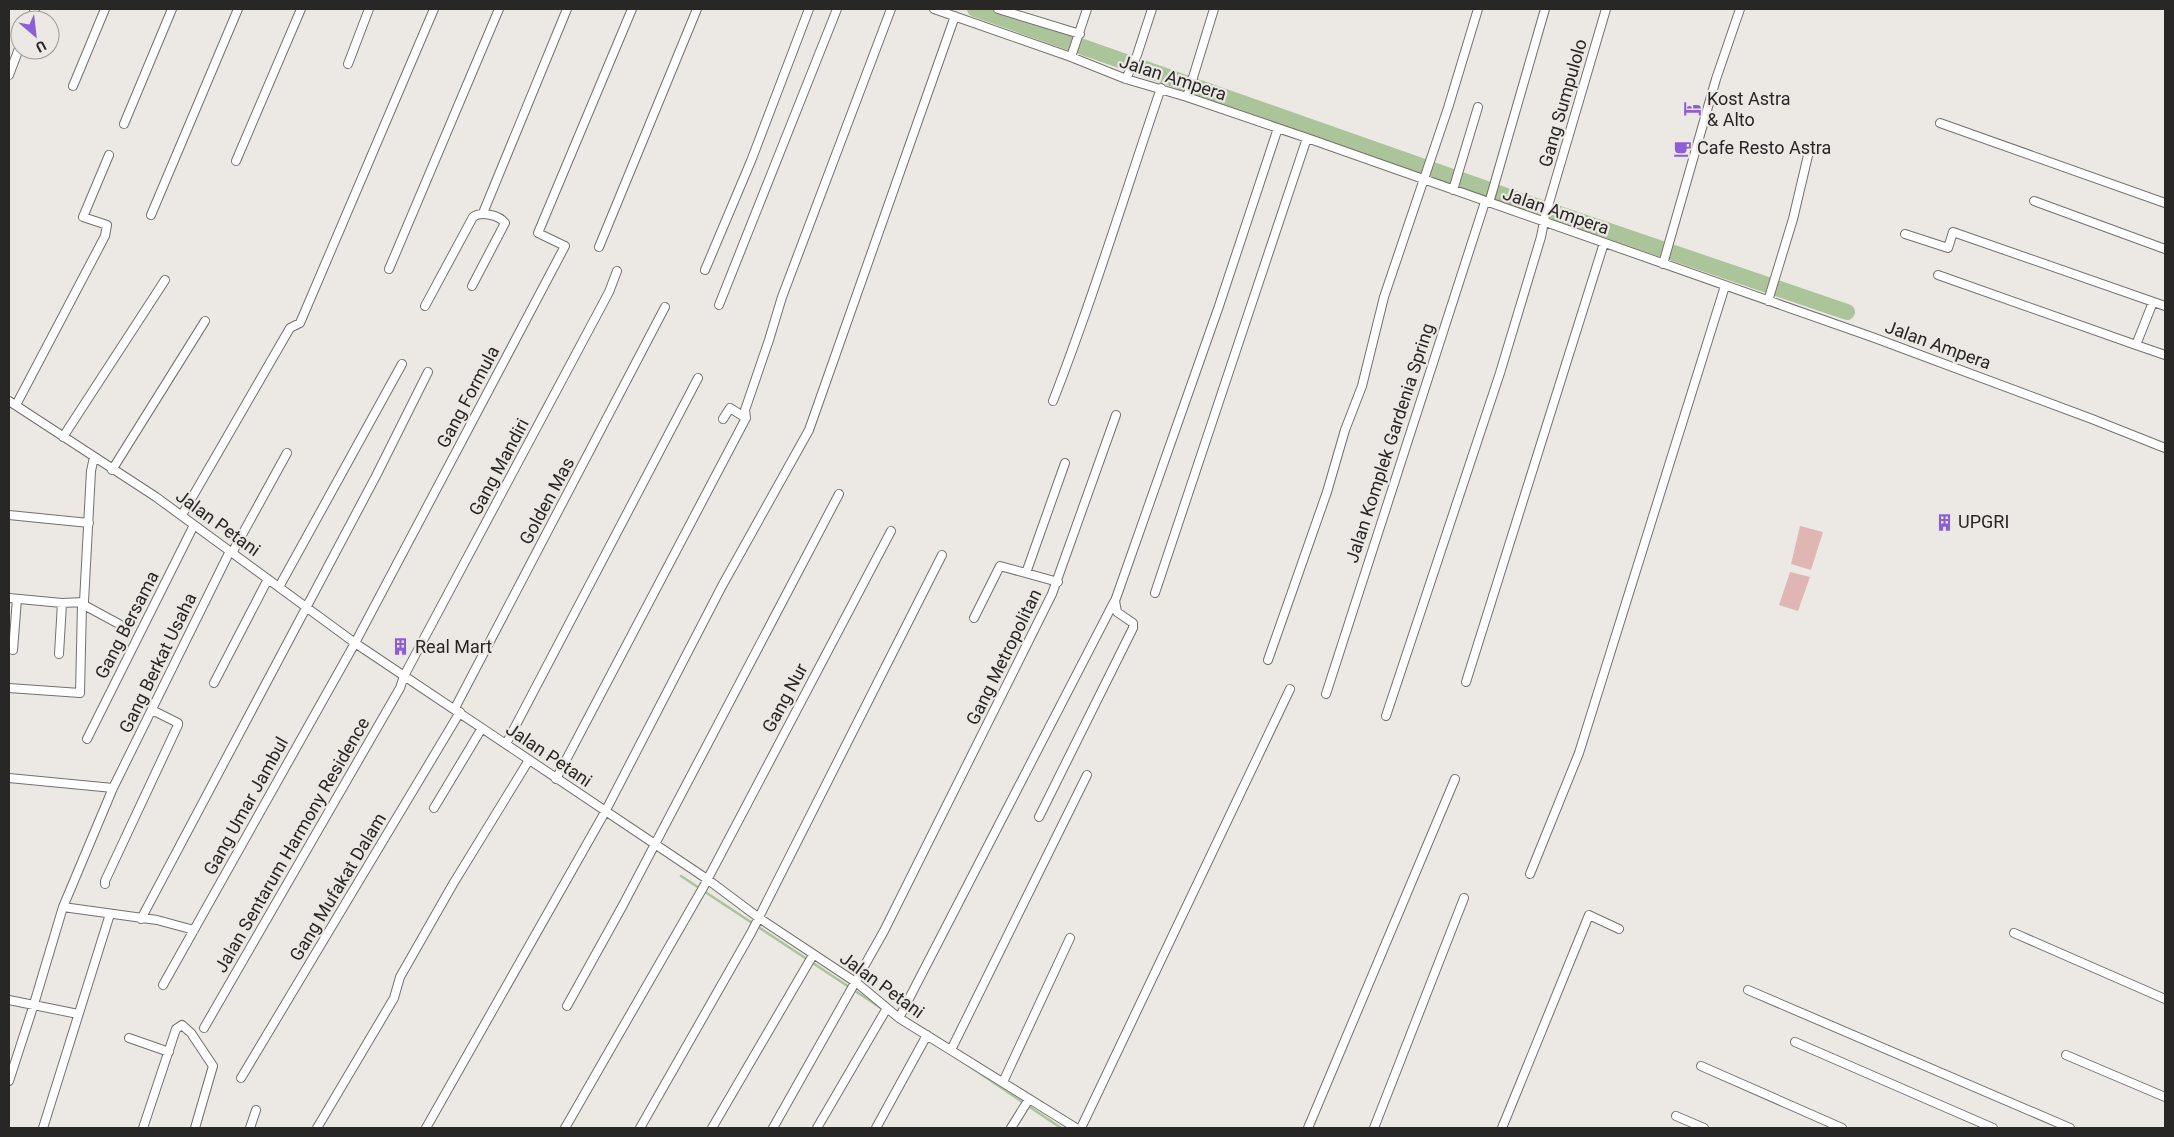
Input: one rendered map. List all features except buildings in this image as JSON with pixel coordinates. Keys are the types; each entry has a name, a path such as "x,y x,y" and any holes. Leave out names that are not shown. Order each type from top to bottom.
{"street":[{"path":"73,86 105,9"},
{"path":"124,124 172,9"},
{"path":"151,215 238,9"},
{"path":"236,161 301,9"},
{"path":"348,64 369,9"},
{"path":"182,516 290,328 300,323 434,9"},
{"path":"389,269 500,9"},
{"path":"483,213 567,9"},
{"name":"Gang Formula","path":"356,643 565,246 538,233 632,9"},
{"path":"599,247 697,9"},
{"path":"705,270 751,162 809,9"},
{"path":"719,305 837,9"},
{"path":"556,779 739,440 746,418 745,410 782,297 891,9"},
{"name":"Jalan Ampera","path":"934,9 1453,188 1488,203 1545,219 1604,243 1663,261 1725,286 1769,299 1951,366 2165,448"},
{"path":"998,9 1077,42"},
{"path":"1071,57 1087,9"},
{"path":"1127,76 1136,58 1152,9"},
{"path":"1187,97 1214,9"},
{"path":"1268,660 1362,386 1384,297 1429,159 1448,108 1478,9"},
{"name":"Jalan Komplek Gardenia Spring","path":"1326,694 1488,203 1545,9"},
{"name":"Gang Sumpulolo","path":"1386,716 1500,372 1606,9"},
{"path":"1663,261 1716,79 1740,9"},
{"path":"426,1128 606,812 722,586 809,430 955,16"},
{"path":"9,75 15,60"},
{"path":"1053,402 1079,335 1161,88"},
{"path":"1453,188 1478,107"},
{"path":"1940,123 2165,203"},
{"path":"899,1018 1115,602 1219,306 1278,128"},
{"path":"1155,593 1307,138"},
{"path":"1769,299 1794,220 1810,147"},
{"path":"16,406 105,236 106,225 83,217 110,156"},
{"path":"2034,201 2165,249"},
{"path":"425,306 473,217 476,214 483,213 502,219 505,223 472,286"},
{"path":"1905,234 1948,248 1953,232 2165,306"},
{"path":"1466,682 1604,243"},
{"name":"Gang Mandiri","path":"404,676 604,300 617,271"},
{"path":"1938,275 2165,355"},
{"path":"63,437 165,280"},
{"path":"1530,874 1579,752 1725,286"},
{"path":"2136,345 2153,302"},
{"name":"Golden Mas","path":"457,710 665,307"},
{"path":"112,470 205,321"},
{"path":"279,587 402,364"},
{"path":"141,919 307,607 428,372"},
{"path":"506,744 698,378"},
{"name":"Jalan Petani","path":"9,401 63,437 93,464 112,470 156,496 356,643 654,845 758,920 857,983 884,1012 899,1018 928,1035 1003,1082 1027,1101 1076,1128"},
{"path":"723,418 730,408 746,418"},
{"name":"Gang Metropolitan","path":"773,1128 857,983 978,746 1058,582 1116,415"},
{"name":"Gang Berkat Usaha","path":"9,1081 63,907 113,788 231,552 287,453"},
{"path":"1026,573 1065,463"},
{"path":"9,688 80,693 83,602 93,464"},
{"path":"567,1006 839,494"},
{"path":"9,515 88,523"},
{"name":"Gang Bersama","path":"87,739 194,525"},
{"name":"Gang Nur","path":"565,1128 705,883 891,531"},
{"path":"640,1128 758,920 942,555"},
{"path":"974,618 1000,566 1058,582"},
{"path":"214,683 268,579"},
{"path":"13,650 13,598 62,603 83,602 119,624"},
{"path":"1039,817 1132,628 1133,623 1117,612 1115,602"},
{"path":"59,654 62,603"},
{"name":"Gang Umar Jambul","path":"164,985 356,643"},
{"name":"Jalan Sentarum Harmony Residence","path":"204,1028 373,736 400,688 404,676"},
{"path":"1081,1128 1290,689"},
{"path":"105,884 124,838 178,725 178,723 152,710"},
{"name":"Gang Mufakat Dalam","path":"241,1078 457,710"},
{"path":"434,808 482,728"},
{"path":"317,1128 394,998 400,977 453,884 529,760"},
{"path":"951,1050 1087,775"},
{"path":"9,778 113,788"},
{"path":"1308,1128 1455,779"},
{"path":"1374,1128 1464,898"},
{"path":"63,907 171,923 194,930"},
{"path":"43,1128 110,914"},
{"path":"1502,1128 1589,915 1618,929"},
{"path":"2014,933 2165,999"},
{"path":"1003,1082 1070,938"},
{"path":"712,1128 812,956"},
{"path":"1748,990 2070,1128"},
{"path":"9,1000 78,1014"},
{"path":"817,1128 884,1012"},
{"path":"143,1128 176,1029 179,1026 185,1026 213,1066 195,1128"},
{"path":"876,1128 928,1035"},
{"path":"129,1038 169,1052"},
{"path":"1795,1042 1992,1128"},
{"path":"2066,1055 2165,1097"},
{"path":"1701,1066 1842,1128"},
{"path":"1011,1128 1027,1101"},
{"path":"250,1128 256,1110"},
{"path":"1676,1116 1704,1128"}],"shaded area":[{"path":"1800,526 1823,532 1811,570 1791,564"},
{"path":"1790,572 1810,577 1798,611 1779,605"}],"waterway":[{"path":"975,9 1518,200 1847,312"},
{"path":"681,876 884,1010"},
{"path":"960,1060 1061,1128"}],"place":[{"name":"Kost Astra & Alto","path":"1693,109"},
{"name":"Cafe Resto Astra","path":"1683,148"},
{"name":"UPGRI","path":"1944,522"},
{"name":"Real Mart","path":"401,647"}]}
